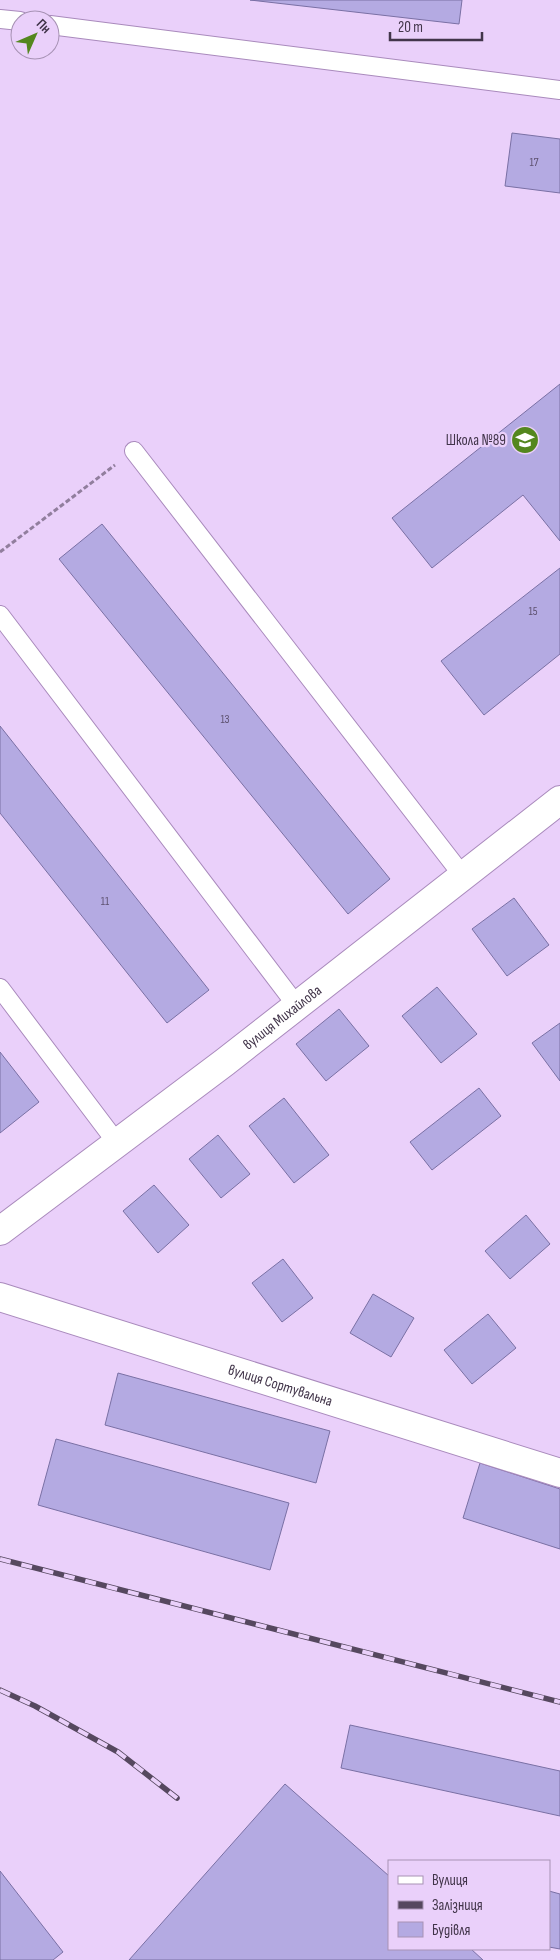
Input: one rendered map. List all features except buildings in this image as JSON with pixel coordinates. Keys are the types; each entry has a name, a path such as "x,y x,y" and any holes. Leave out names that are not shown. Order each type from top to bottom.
{"street":[{"name":"вулиця Михайлова","path":"0,1231 297,1006 560,800"},
{"name":"вулиця Сортувальна","path":"0,1297 560,1473"}],"lane":[{"path":"60,26 560,90"},
{"path":"134,450 463,876"},
{"path":"0,615 297,1006"},
{"path":"0,988 117,1143"}],"path":[{"path":"0,552 134,450"}],"railway":[{"path":"0,1559 560,1702"},
{"path":"0,1690 35,1706 118,1752 177,1798"}],"place":[{"name":"Школа №89","path":"525,440"}]}
